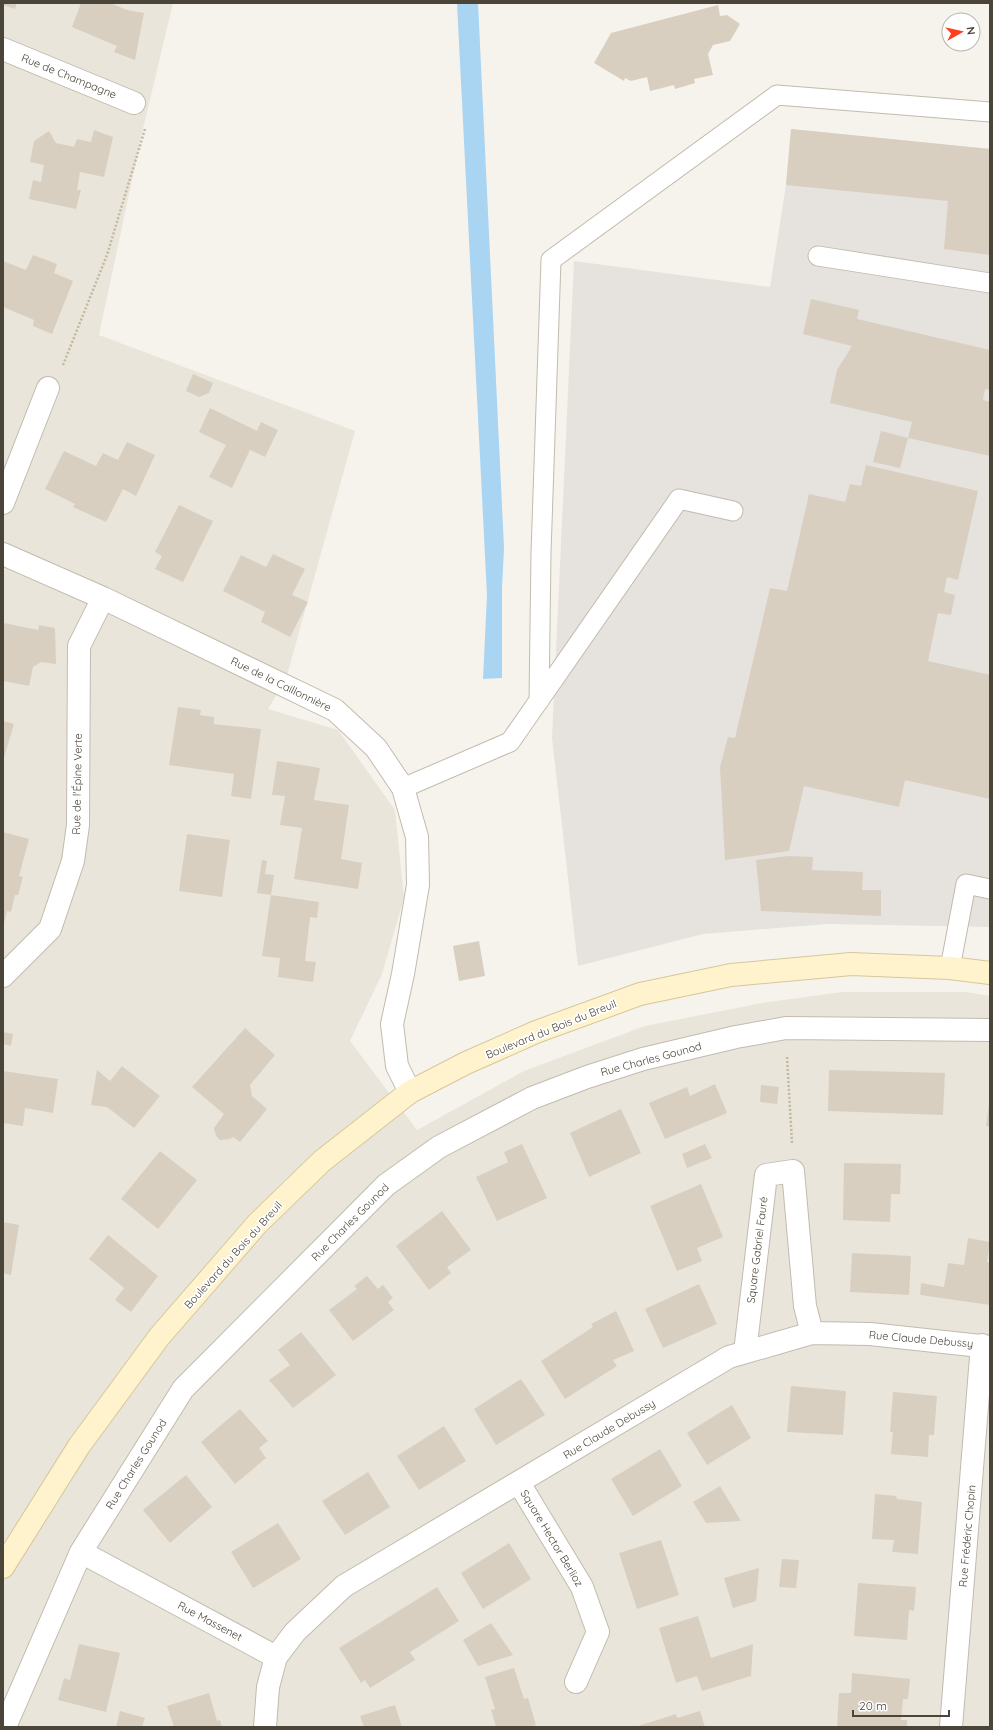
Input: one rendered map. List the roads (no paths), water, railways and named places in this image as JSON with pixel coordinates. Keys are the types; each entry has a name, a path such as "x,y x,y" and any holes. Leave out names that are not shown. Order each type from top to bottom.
{"main road":[{"name":"Boulevard du Bois du Breuil","path":"3,1567 79,1446 159,1337 257,1224 322,1161 410,1092 466,1063 536,1032 640,994 731,975 851,964 950,968 990,973"}],"street":[{"name":"Rue de Champagne","path":"3,50 134,103"},
{"path":"3,503 48,388"},
{"name":"Rue de la Caillonnière","path":"3,554 103,598 335,710 376,748 403,788 417,837 418,885 403,974 392,1024 397,1066 410,1092"},
{"name":"Rue de l'Épine Verte","path":"3,976 50,929 73,861 78,810 79,646 103,598"},
{"name":"Rue Charles Gounod","path":"5,1727 81,1552 184,1389 386,1185 439,1147 532,1098 587,1077 643,1059 736,1037 786,1028 990,1030"},
{"name":"Square Gabriel Fauré","path":"745,1352 766,1175 793,1171 805,1306 812,1333"},
{"name":"Rue Claude Debussy","path":"276,1657 295,1632 344,1586 729,1357 812,1333 870,1334 986,1346"},
{"name":"Rue Frédéric Chopin","path":"951,1727 986,1346"},
{"name":"Square Hector Berlioz","path":"519,1483 582,1587 598,1632 576,1682"},
{"name":"Rue Massenet","path":"81,1552 276,1657"},
{"path":"265,1727 268,1687 276,1657"}],"lane":[{"path":"539,701 541,553 550,260 778,95 990,112"},
{"path":"818,256 990,283"},
{"path":"403,788 510,742 679,499 733,511"},
{"path":"950,968 966,884 990,889"}],"water":[{"path":"457,3 478,3 504,548 502,588 502,678 483,679 487,595"}]}
